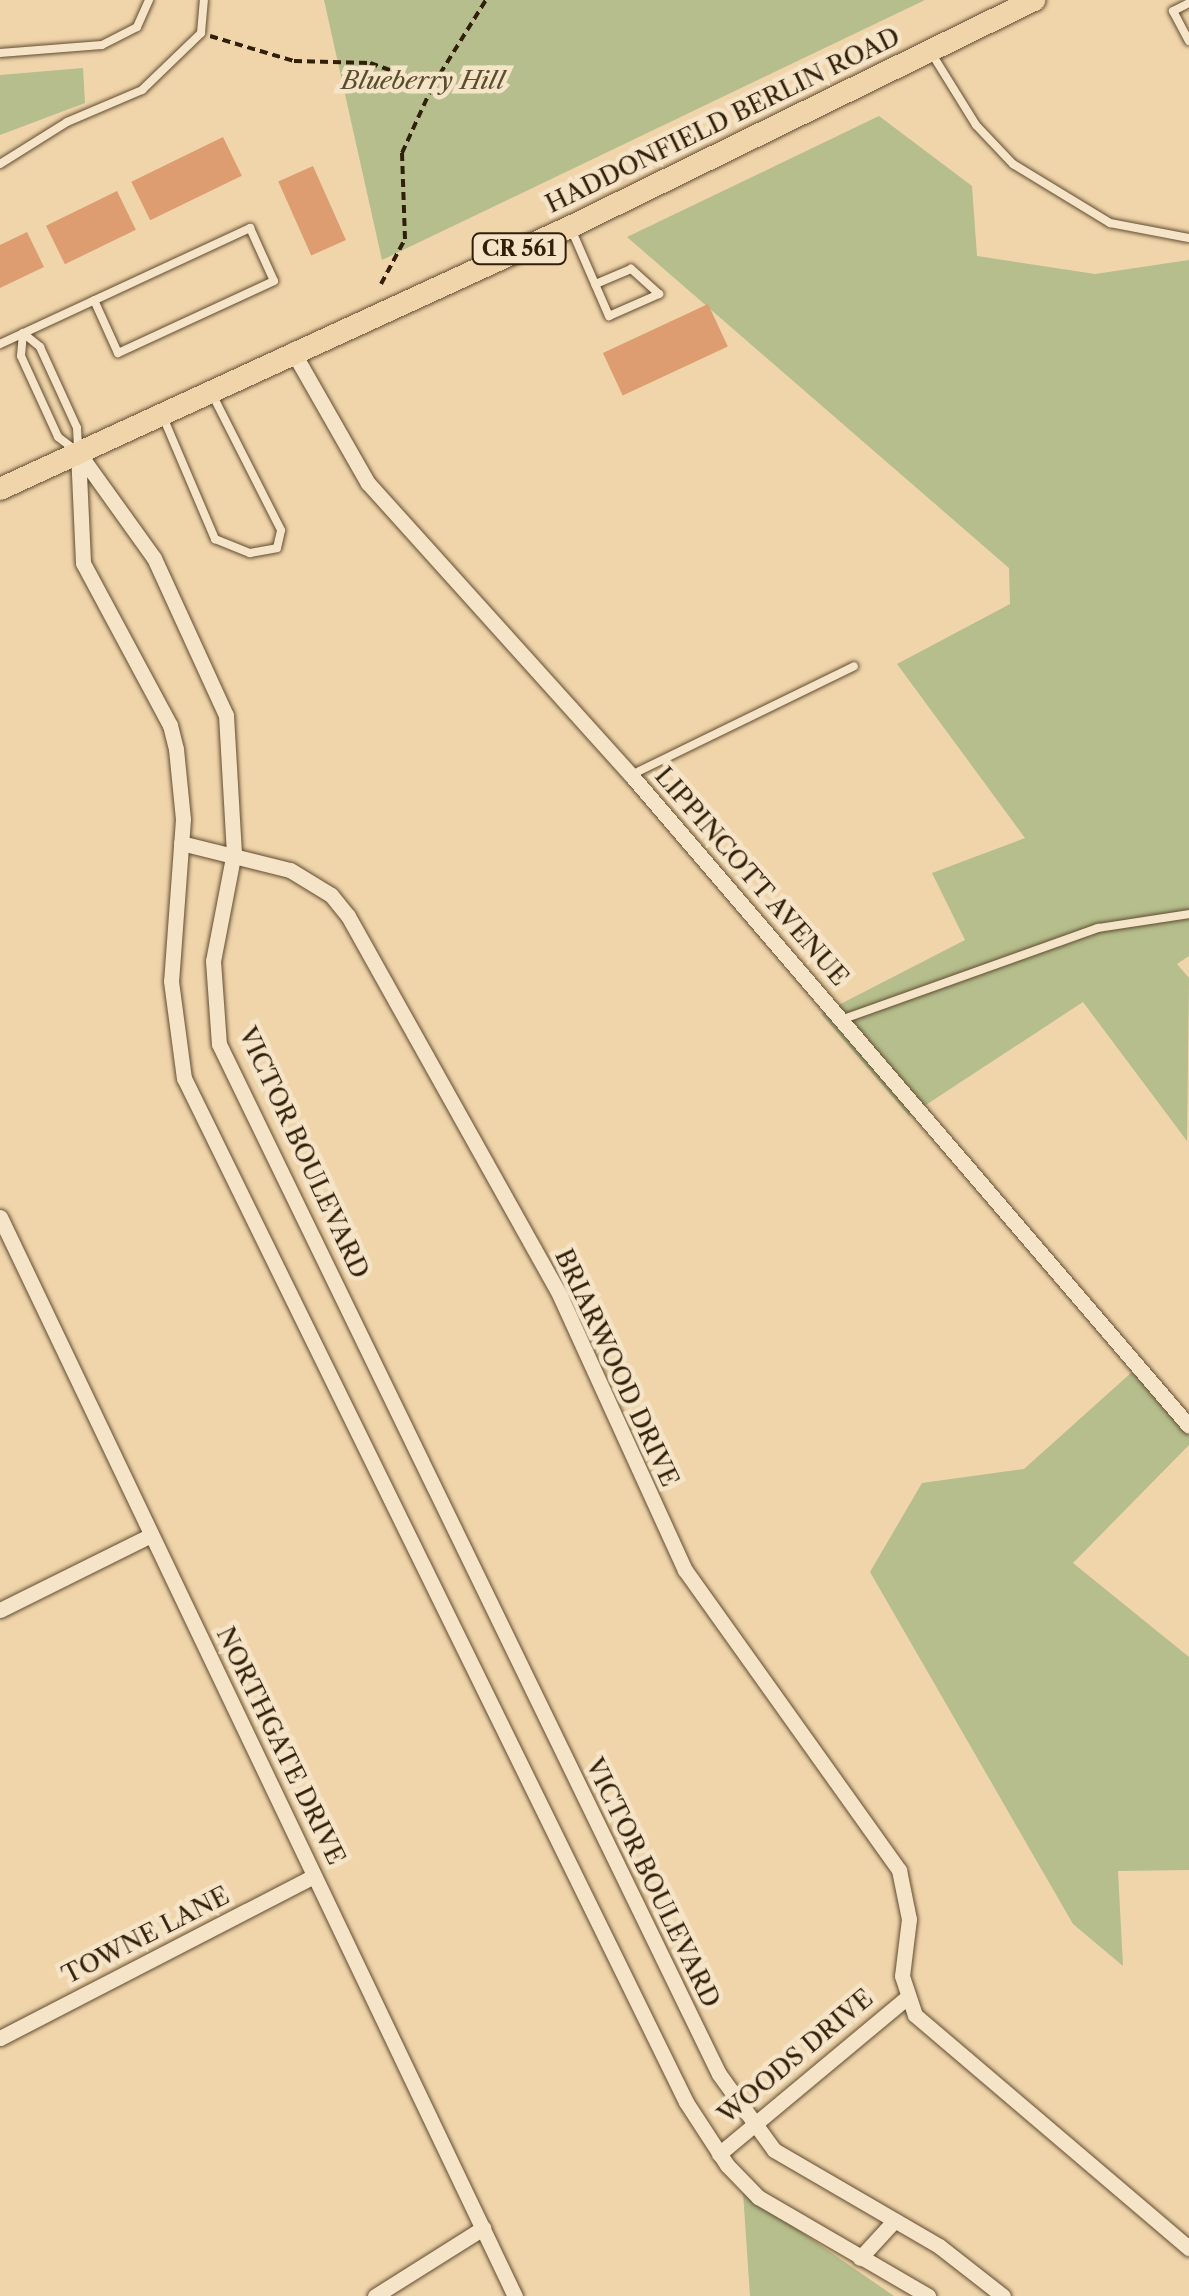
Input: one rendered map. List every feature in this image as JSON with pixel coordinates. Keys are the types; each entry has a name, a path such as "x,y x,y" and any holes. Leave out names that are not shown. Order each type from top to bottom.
{"main road":[{"name":"HADDONFIELD BERLIN ROAD","path":"0,489 292,350 570,227 1034,0"}],"street":[{"name":"LIPPINCOTT AVENUE","path":"292,350 368,482 631,775 1189,1426"},
{"path":"78,452 83,563 170,725 181,843 171,981 184,1078 649,2035 719,2154 758,2197 928,2296"},
{"name":"VICTOR BOULEVARD","path":"78,452 154,558 214,680 234,759 234,852 213,961 219,1044 397,1400 556,1747 719,2074 752,2126 802,2170 894,2221 1004,2296"},
{"name":"BRIARWOOD DRIVE","path":"181,843 234,852 311,881 348,916 560,1296 685,1570 899,1870 909,1919 906,1998"},
{"name":"NORTHGATE DRIVE","path":"0,1217 516,2296"},
{"path":"0,1610 152,1535"},
{"name":"TOWNE LANE","path":"0,2038 314,1876"},
{"path":"906,1998 935,2036 1188,2244"},
{"name":"WOODS DRIVE","path":"719,2154 906,1998"},
{"path":"860,2258 894,2221"},
{"path":"375,2296 484,2228"}],"lane":[{"path":"0,164 67,122 142,90 201,34 204,0"},
{"path":"0,53 102,45 137,27 149,3"},
{"path":"1189,3 1174,11 1189,41"},
{"path":"930,50 976,125 1012,164 1110,224 1189,238"},
{"path":"570,227 609,316 659,294 630,268 595,284"},
{"path":"0,344 94,300 250,228 274,281 118,353 94,300"},
{"path":"23,333 40,347 77,428 78,452"},
{"path":"23,333 21,356 58,437 78,452"},
{"path":"162,413 215,539 250,553 277,548 282,530 210,390"},
{"path":"631,775 854,666"},
{"path":"841,1020 1098,928 1189,914"}],"path":[{"path":"382,284 405,240 402,153 432,86 486,0"},
{"path":"201,34 294,61 370,62 432,86"}],"green space":[{"name":"Blueberry Hill","path":"324,0 925,0 382,260"},
{"path":"83,68 85,103 0,135 0,75"},
{"path":"879,116 972,186 977,256 1095,274 1189,260 1189,956 1177,964 1189,978 1187,1141 1083,1002 909,1116 821,1014 965,940 932,873 1025,838 897,664 1010,604 1009,568 627,237"},
{"path":"1132,1372 1189,1432 1189,1445 1073,1563 1189,1657 1189,1870 1118,1871 1123,1966 1073,1924 870,1572 922,1483 1024,1469"},
{"path":"743,2192 894,2296 750,2296"}],"building":[{"path":"223,137 242,176 150,220 131,182"},
{"path":"313,166 346,240 311,255 278,181"},
{"path":"117,191 136,230 65,264 46,226"},
{"path":"27,232 44,267 0,288 0,245"},
{"path":"708,304 728,347 623,396 603,353"}]}
